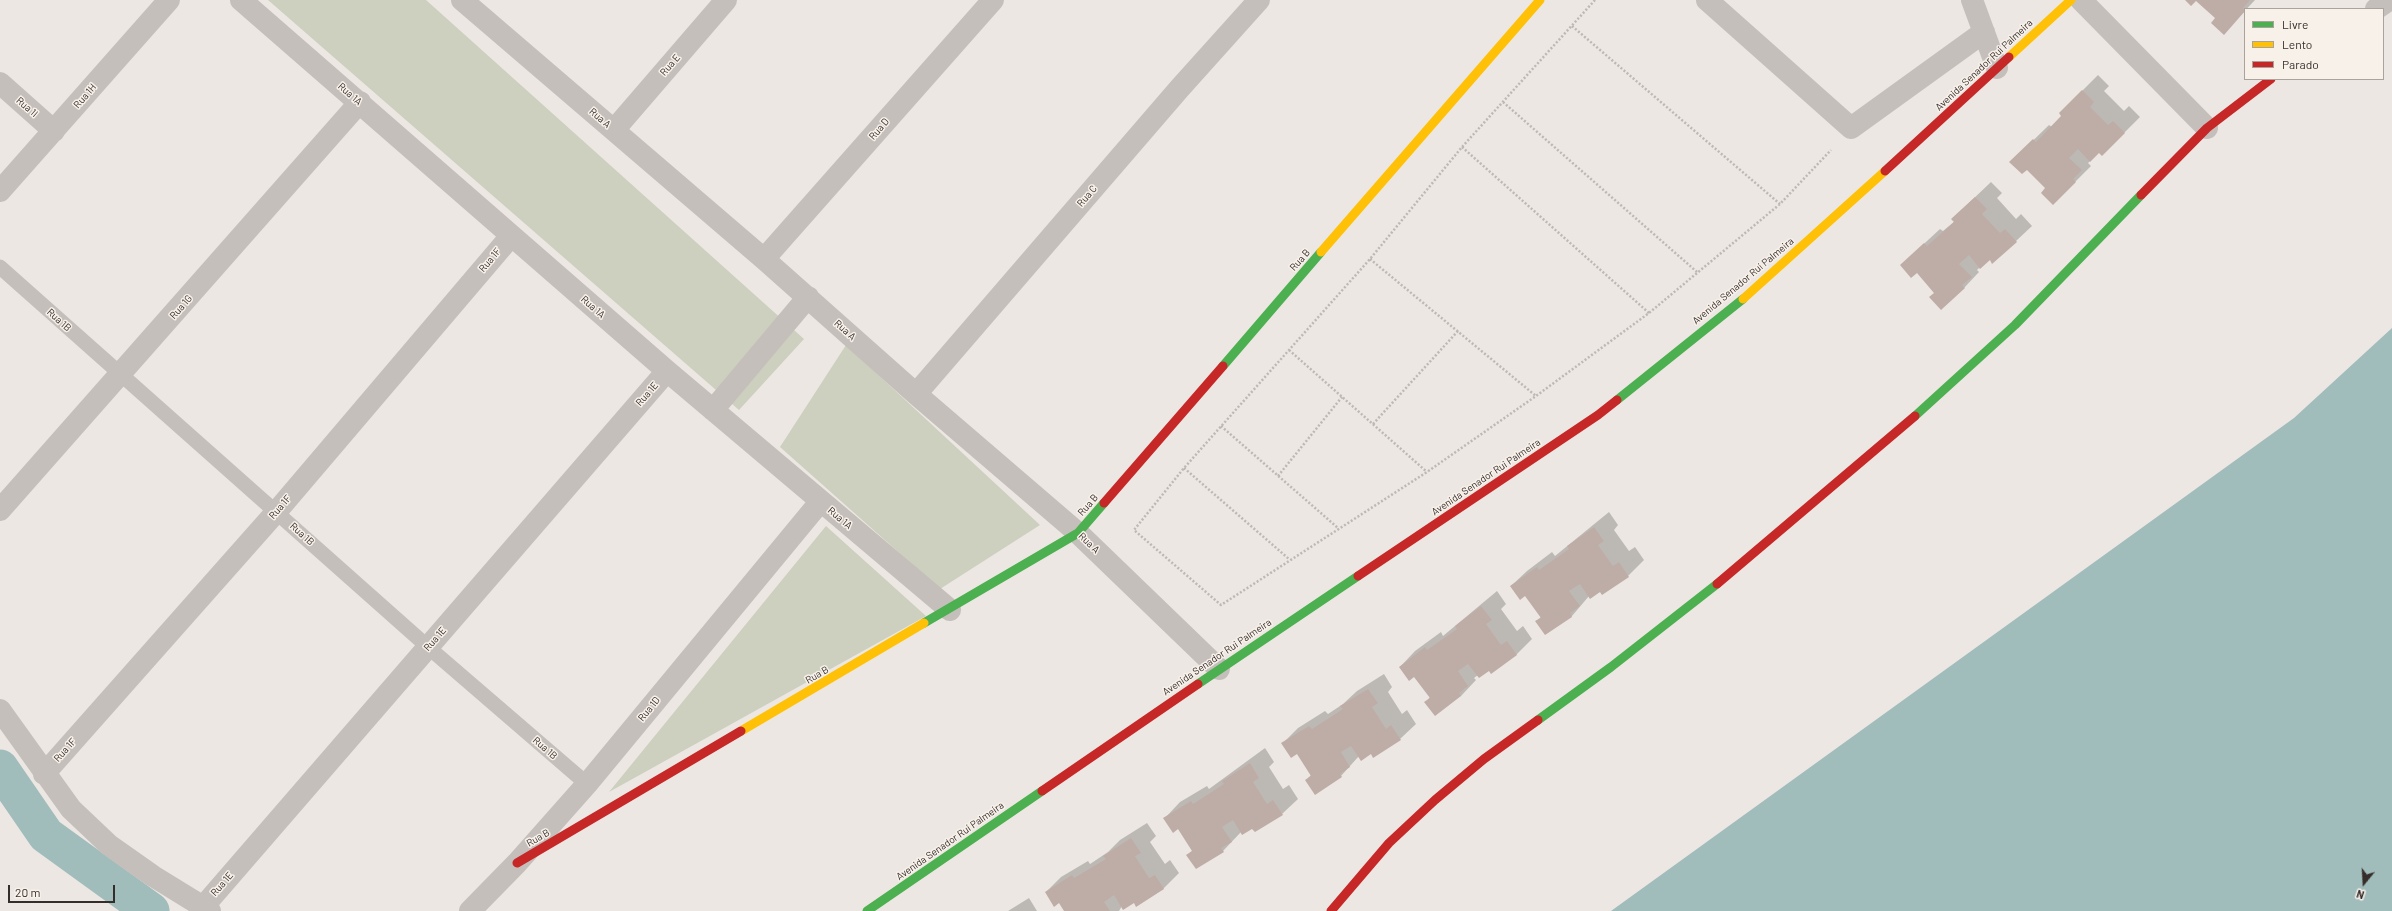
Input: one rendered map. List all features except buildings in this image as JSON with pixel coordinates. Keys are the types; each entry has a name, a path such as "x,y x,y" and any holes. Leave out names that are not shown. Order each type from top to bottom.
{"street":[{"name":"Rua 1H","path":"0,191 169,0"},
{"name":"Rua 1A","path":"241,0 360,102 511,236 667,371 820,502 950,610"},
{"name":"Rua A","path":"462,0 808,297 916,394 1078,533 1219,669"},
{"name":"Rua E","path":"614,130 726,0"},
{"name":"Rua D","path":"764,259 993,0"},
{"name":"Rua C","path":"916,394 1179,89 1259,0"},
{"name":"Rua B","path":"517,863 950,610 1078,533 1540,0"},
{"path":"1707,0 1851,128 1984,32"},
{"path":"1972,0 1997,68"},
{"name":"Avenida Senador Rui Palmeira","path":"867,911 1219,669 1598,415 1747,295 2071,0"},
{"path":"2081,0 2207,128"},
{"path":"2377,8 2389,0"},
{"path":"1331,911 1389,843 1435,800 1484,759 1611,667 1734,570 1924,409 2015,325 2207,128 2271,80"},
{"name":"Rua 1I","path":"0,83 54,131"},
{"name":"Rua 1G","path":"0,510 121,376 360,102"},
{"name":"Rua 1F","path":"44,774 277,511 511,236"},
{"path":"713,410 808,297"},
{"name":"Rua 1E","path":"206,909 428,646 667,371"},
{"name":"Rua 1D","path":"470,911 517,863 588,784 820,502"},
{"path":"0,710 44,774 71,809 109,845 206,909"}],"lane":[{"name":"Rua 1B","path":"0,267 121,376 277,511 428,646 588,784"}],"path":[{"path":"1595,0 1462,147 1370,259 1184,468 1134,530 1221,605 1289,559 1427,472 1536,396 1649,313 1780,204 1851,128"},
{"path":"1572,26 1780,204"},
{"path":"1502,102 1697,272"},
{"path":"1462,147 1649,313"},
{"path":"1370,259 1536,396"},
{"path":"1373,424 1458,332"},
{"path":"1289,350 1427,472"},
{"path":"1278,476 1342,397"},
{"path":"1221,426 1338,528"},
{"path":"1184,468 1289,559"}],"green space":[{"path":"268,0 426,0 804,339 739,410"},
{"path":"846,345 1040,525 940,589 780,447"},
{"path":"826,526 926,616 609,792"}],"water":[{"path":"2392,328 2392,911 1611,911 2294,418"}],"waterway":[{"path":"0,768 46,835 151,911"}],"traffic: fast":[{"path":"1915,416 2015,325 2141,195"},
{"path":"1223,366 1321,252"},
{"path":"1617,400 1743,299"},
{"path":"924,623 1078,533 1104,503"},
{"path":"1198,684 1358,576"},
{"path":"1538,720 1611,667 1717,584"},
{"path":"867,911 1042,791"}],"traffic: slow":[{"path":"1321,252 1540,0"},
{"path":"2009,57 2071,0"},
{"path":"1743,299 1885,171"},
{"path":"741,731 924,623"}],"traffic: jam":[{"path":"1885,171 2009,57"},
{"path":"2141,195 2207,128 2270,80"},
{"path":"1104,503 1223,366"},
{"path":"1358,576 1598,415 1617,400"},
{"path":"1717,584 1915,416"},
{"path":"1042,791 1198,684"},
{"path":"1331,911 1389,843 1435,800 1484,759 1538,720"},
{"path":"517,863 741,731"}]}
